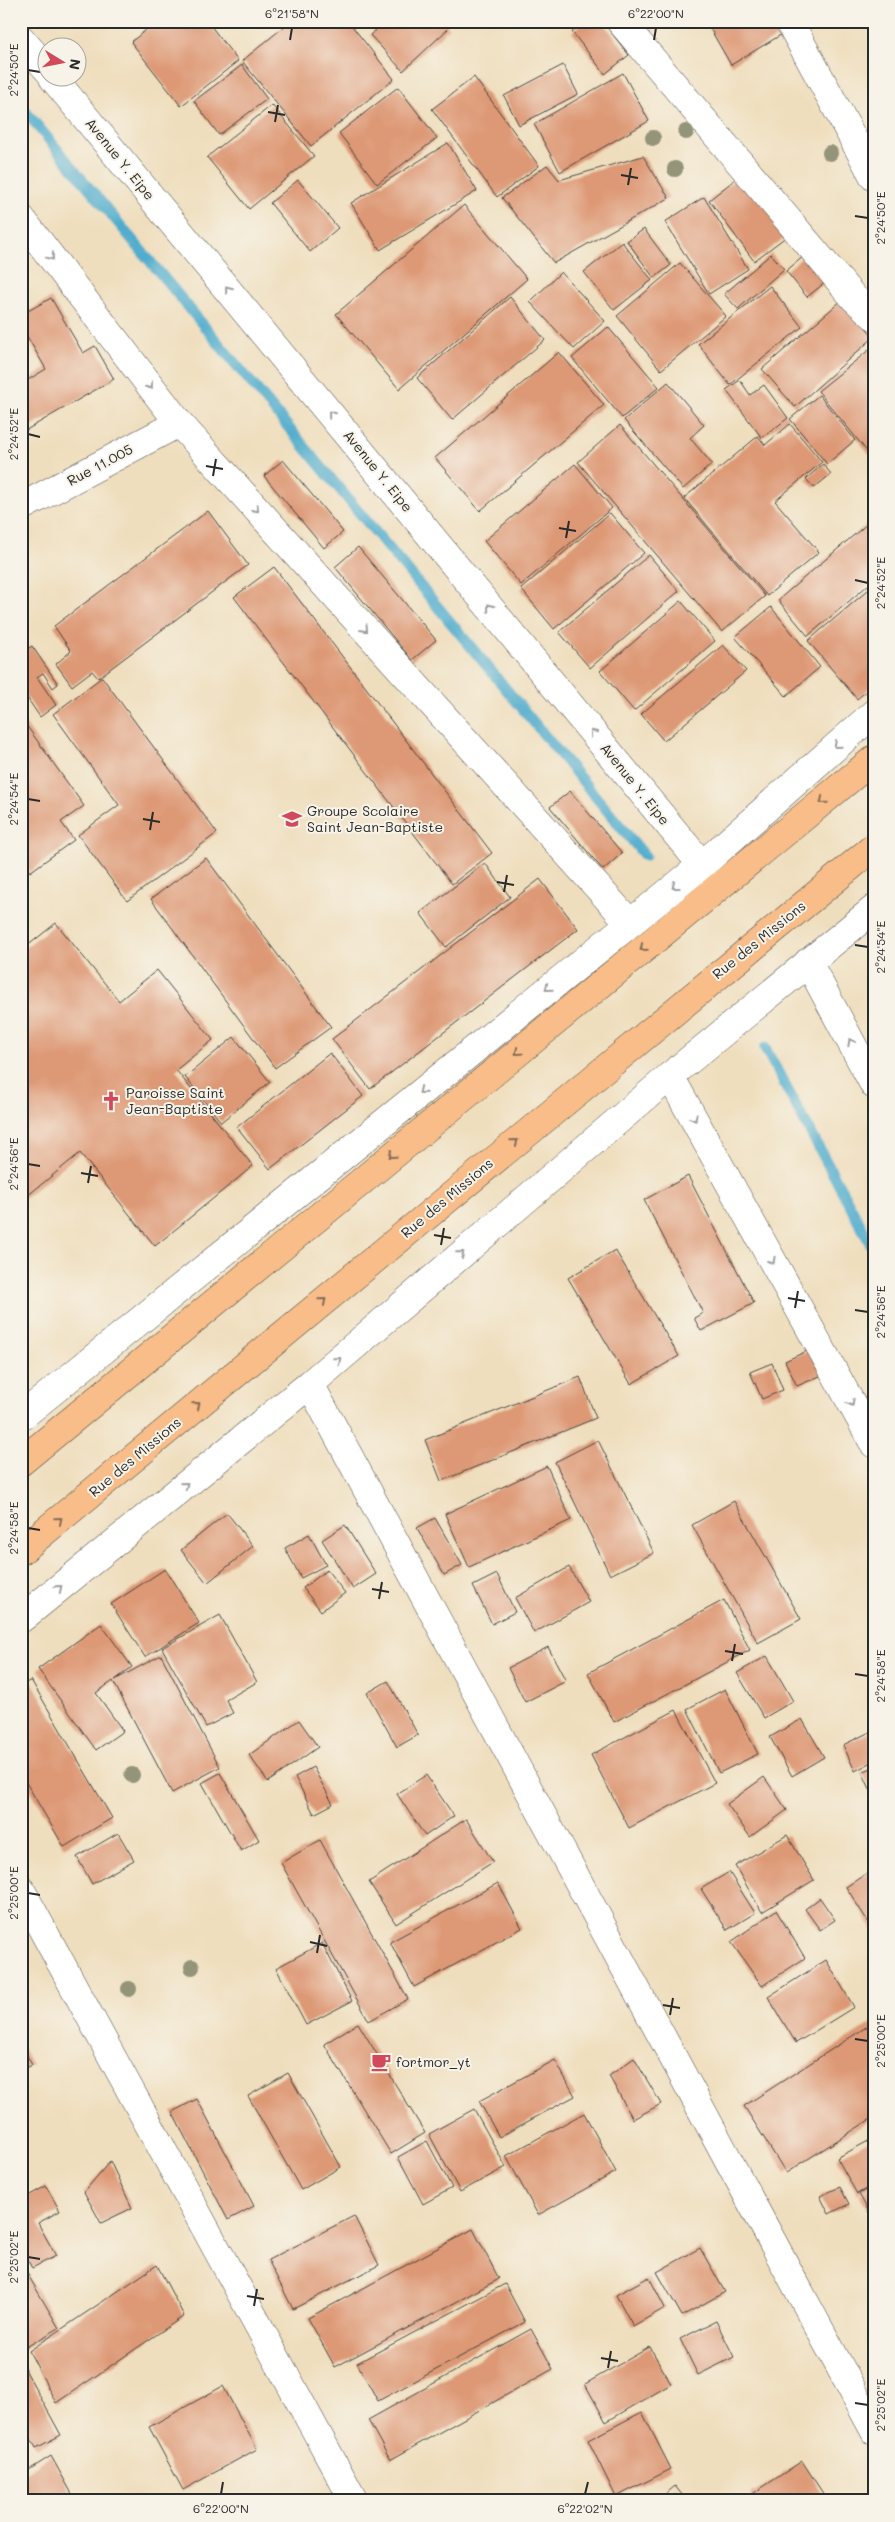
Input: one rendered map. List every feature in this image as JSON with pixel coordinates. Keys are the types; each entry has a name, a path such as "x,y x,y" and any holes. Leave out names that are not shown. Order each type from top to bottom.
{"highway":[{"path":"21,1462 874,759"},
{"name":"Rue des Missions","path":"21,1551 874,847"}],"street":[{"path":"620,21 854,298 874,316"},
{"path":"789,21 874,176"},
{"path":"21,38 38,58"},
{"name":"Avenue Y. Eipe","path":"61,88 702,865"},
{"path":"21,218 179,423 629,922"},
{"name":"Rue 11.005","path":"21,507 179,423"},
{"path":"21,1418 629,922 702,865 874,713"},
{"path":"21,1619 310,1384 670,1076 874,909"},
{"path":"808,962 874,1085"},
{"path":"670,1076 874,1444"},
{"path":"310,1384 874,2430"},
{"path":"21,1890 354,2501"}],"building":[{"path":"157,21 207,21 238,61 181,106 131,42"},
{"path":"291,21 348,21 394,79 311,146 242,61"},
{"path":"386,21 443,21 449,28 403,71 370,35"},
{"path":"585,21 602,21 629,55 605,74 572,32"},
{"path":"715,21 784,21 789,30 731,65 708,25"},
{"path":"242,65 267,99 219,135 194,101"},
{"path":"563,65 578,94 519,125 504,96"},
{"path":"623,73 649,121 560,172 534,124"},
{"path":"474,77 539,166 497,197 432,109"},
{"path":"398,87 437,138 377,184 339,133"},
{"path":"272,105 314,156 249,209 207,157"},
{"path":"448,143 477,191 380,250 351,203"},
{"path":"643,156 669,198 554,263 502,198 547,165 559,180"},
{"path":"742,174 787,236 754,261 709,200"},
{"path":"298,180 338,228 310,252 270,203"},
{"path":"704,197 748,269 709,294 665,222"},
{"path":"464,205 527,279 399,389 336,314"},
{"path":"644,229 671,265 654,278 627,241"},
{"path":"622,242 652,280 614,310 584,272"},
{"path":"810,251 832,277 807,297 786,271"},
{"path":"771,254 784,269 738,309 724,294"},
{"path":"680,263 726,316 661,370 617,316"},
{"path":"561,272 605,321 574,349 530,302"},
{"path":"770,286 802,327 730,385 698,344"},
{"path":"510,297 545,340 452,420 417,378"},
{"path":"51,298 83,353 95,346 114,379 21,433 21,384 46,369 21,326 21,315"},
{"path":"842,300 874,337 795,407 762,369"},
{"path":"608,327 659,387 622,418 572,358"},
{"path":"874,346 874,460 818,391"},
{"path":"559,352 604,405 480,511 435,458"},
{"path":"740,380 750,395 764,385 788,418 762,438 726,390"},
{"path":"668,382 704,425 690,438 712,464 683,489 624,420"},
{"path":"819,395 855,440 827,464 790,419"},
{"path":"790,424 822,462 775,501 819,552 767,596 684,498 758,436 765,445"},
{"path":"620,425 765,596 722,632 578,462"},
{"path":"283,460 343,532 324,548 264,476"},
{"path":"575,464 612,508 521,585 484,541"},
{"path":"823,464 831,474 814,488 806,479"},
{"path":"208,511 248,565 98,678 92,671 72,686 56,664 71,651 54,626"},
{"path":"610,513 644,553 554,629 521,589"},
{"path":"874,518 874,580 808,636 778,600"},
{"path":"358,547 436,640 412,660 335,567"},
{"path":"649,555 679,591 590,668 559,632"},
{"path":"274,567 492,853 452,884 234,597"},
{"path":"874,585 874,685 857,699 808,641"},
{"path":"681,601 715,641 634,711 600,671"},
{"path":"771,607 820,667 786,696 735,637"},
{"path":"723,645 746,671 664,741 641,714"},
{"path":"32,646 58,684 53,688 43,673 37,677 56,705 40,717 21,689 21,653"},
{"path":"102,677 217,833 127,901 78,835 119,805 53,714"},
{"path":"21,718 84,806 61,822 74,840 30,872 21,859"},
{"path":"570,791 622,853 603,870 550,807"},
{"path":"206,858 331,1027 275,1068 151,899"},
{"path":"485,863 510,897 446,947 420,913"},
{"path":"540,879 578,929 370,1089 332,1039"},
{"name":"Paroisse Saint Jean-Baptiste","path":"56,923 119,1001 157,970 213,1040 176,1070 253,1166 155,1246 80,1153 21,1201 21,951"},
{"path":"234,1037 270,1082 221,1122 185,1077"},
{"path":"330,1053 363,1096 270,1169 237,1127"},
{"path":"688,1176 754,1303 701,1331 694,1318 703,1313 644,1200"},
{"path":"615,1250 679,1356 631,1384 568,1278"},
{"path":"818,1346 829,1372 797,1386 785,1361"},
{"path":"772,1363 783,1390 762,1399 750,1372"},
{"path":"580,1377 596,1418 441,1481 425,1440"},
{"path":"598,1440 654,1553 610,1575 555,1462"},
{"path":"547,1466 571,1520 469,1567 445,1514"},
{"path":"734,1501 801,1619 758,1643 692,1525"},
{"path":"227,1513 253,1546 207,1583 181,1550"},
{"path":"435,1518 462,1565 444,1575 417,1528"},
{"path":"345,1525 376,1574 353,1589 322,1540"},
{"path":"309,1534 326,1565 301,1578 285,1548"},
{"path":"569,1567 589,1602 534,1633 515,1598"},
{"path":"165,1569 199,1623 145,1657 111,1604"},
{"path":"327,1570 345,1593 321,1611 303,1588"},
{"path":"497,1574 515,1612 492,1624 473,1586"},
{"path":"724,1600 750,1650 614,1722 588,1673"},
{"path":"220,1615 257,1682 226,1700 233,1713 206,1727 162,1648"},
{"path":"101,1624 132,1667 115,1680 161,1655 220,1767 172,1793 113,1681 96,1693 123,1731 96,1750 38,1669"},
{"path":"548,1647 566,1681 525,1702 508,1668"},
{"path":"767,1656 793,1701 764,1718 737,1673"},
{"path":"31,1680 112,1818 64,1847 21,1774 21,1686"},
{"path":"388,1681 418,1735 397,1747 367,1693"},
{"path":"725,1689 758,1754 719,1773 687,1709"},
{"path":"676,1710 715,1783 629,1828 591,1755"},
{"path":"802,1719 824,1757 792,1776 770,1737"},
{"path":"299,1720 318,1747 268,1782 249,1755"},
{"path":"874,1730 874,1761 855,1771 843,1745"},
{"path":"313,1767 333,1804 314,1814 295,1777"},
{"path":"874,1767 874,1797 862,1772"},
{"path":"220,1773 259,1840 241,1851 202,1783"},
{"path":"426,1775 454,1816 425,1836 397,1794"},
{"path":"764,1777 787,1810 750,1837 727,1804"},
{"path":"466,1819 493,1862 396,1924 369,1882"},
{"path":"118,1833 134,1860 92,1884 77,1857"},
{"path":"787,1835 814,1880 762,1912 735,1866"},
{"path":"320,1840 408,1999 369,2021 281,1863"},
{"path":"870,1871 874,1878 874,1931 846,1887"},
{"path":"729,1872 755,1913 727,1930 701,1889"},
{"path":"498,1883 522,1928 414,1987 390,1942"},
{"path":"820,1898 835,1920 820,1930 805,1909"},
{"path":"776,1910 805,1958 762,1986 731,1942"},
{"path":"322,1943 352,2001 306,2025 276,1968"},
{"path":"826,1960 854,2007 796,2043 768,1997"},
{"path":"874,2022 874,2117 786,2173 744,2106"},
{"path":"358,2023 425,2133 391,2154 324,2044"},
{"path":"21,2044 32,2065 21,2071"},
{"path":"634,2058 661,2104 633,2119 609,2076"},
{"path":"555,2060 575,2096 499,2137 479,2101"},
{"path":"288,2073 341,2167 301,2190 248,2096"},
{"path":"197,2099 254,2206 228,2220 172,2112"},
{"path":"474,2109 506,2167 460,2192 429,2134"},
{"path":"584,2113 616,2172 538,2215 506,2156"},
{"path":"872,2139 874,2143 874,2184 857,2194 837,2158"},
{"path":"427,2141 452,2188 423,2204 398,2157"},
{"path":"110,2161 132,2208 101,2223 84,2192"},
{"path":"874,2185 874,2221 859,2194"},
{"path":"46,2186 60,2211 38,2223 56,2256 32,2268 21,2249 21,2200"},
{"path":"840,2187 849,2204 829,2214 820,2196"},
{"path":"354,2216 379,2265 293,2309 268,2260"},
{"path":"473,2229 499,2279 335,2367 308,2318"},
{"path":"700,2248 725,2292 682,2316 657,2272"},
{"path":"21,2263 59,2328 21,2350"},
{"path":"157,2265 184,2316 56,2403 29,2351"},
{"path":"649,2277 665,2308 633,2326 616,2295"},
{"path":"505,2284 525,2322 378,2401 357,2363"},
{"path":"716,2321 734,2357 698,2375 680,2339"},
{"path":"531,2329 553,2369 390,2460 368,2420"},
{"path":"650,2347 671,2384 606,2422 585,2384"},
{"path":"21,2362 61,2435 36,2448 21,2421"},
{"path":"223,2386 257,2449 183,2490 149,2427"},
{"path":"642,2412 671,2469 616,2497 588,2440"},
{"path":"51,2456 76,2501 21,2501 21,2475"},
{"path":"802,2461 824,2495 815,2501 754,2501 751,2495"},
{"path":"675,2486 687,2501 657,2501"}],"waterway":[{"path":"21,106 645,856"},
{"path":"765,1048 874,1250"}],"place":[{"name":"Groupe Scolaire Saint Jean-Baptiste","path":"292,819"},
{"name":"Paroisse Saint Jean-Baptiste","path":"111,1101"},
{"name":"fortmor_yt","path":"381,2062"}]}
